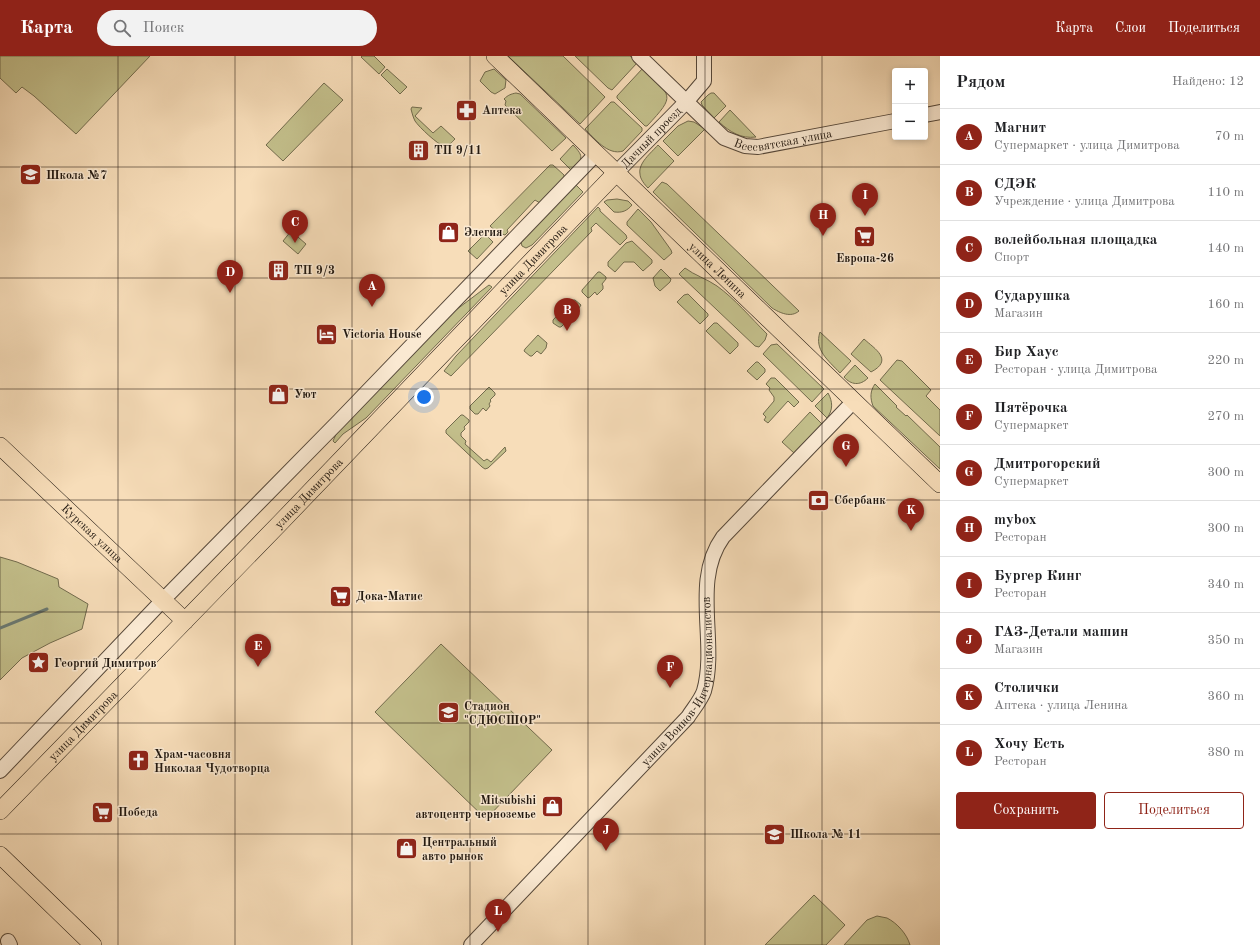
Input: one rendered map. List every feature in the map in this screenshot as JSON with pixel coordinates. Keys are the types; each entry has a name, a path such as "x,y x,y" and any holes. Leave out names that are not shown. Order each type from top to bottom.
{"main road":[{"name":"улица Ленина","path":"494,56 940,484"},
{"name":"улица Димитрова","path":"0,812 185,622 616,173"},
{"name":"Курская улица","path":"0,446 185,622"},
{"path":"0,856 93,945"}],"street":[{"name":"Всесвятская улица","path":"639,56 724,138 745,146 758,147 892,122"},
{"path":"686,101 704,81 704,56"},
{"name":"Дачный проезд","path":"616,173 686,101"},
{"path":"928,114 940,112"},
{"path":"0,772 163,600 340,420 596,154"},
{"name":"улица Воинов-Интернационалистов","path":"471,945 688,718 703,692 707,674 707,594 709,568 712,556 718,544 723,537 854,402"}],"shaded area":[{"path":"0,56 150,56 76,134 22,87 16,93 0,78"},
{"path":"374,56 385,67 379,74 361,57"},
{"path":"508,56 563,56 605,97 580,124"},
{"path":"575,56 630,56 637,63 612,90 608,88"},
{"path":"643,68 660,85 667,96 663,108 647,126 645,126 617,98 617,96"},
{"path":"387,69 407,87 400,94 381,75"},
{"path":"494,69 506,80 505,88 495,94 480,81 485,72"},
{"path":"324,83 343,100 283,161 266,145"},
{"path":"516,93 520,94 566,138 552,151 505,105 506,101 504,99"},
{"path":"711,93 714,93 726,106 714,118 701,102"},
{"path":"611,102 614,102 642,128 642,131 623,151 617,152 607,149 585,129"},
{"path":"412,107 422,108 415,116 433,133 441,126 455,139 446,146 438,143 415,121 411,109"},
{"path":"730,110 756,137 745,137 736,134 719,122"},
{"path":"688,121 694,122 705,129 678,156 663,141 678,126"},
{"path":"573,145 581,155 581,158 572,171 560,159"},
{"path":"658,145 674,161 648,188 641,178 640,170 643,162"},
{"path":"550,165 553,165 564,175 564,178 540,203 535,200 507,230 508,232 505,235 498,233 490,226"},
{"path":"662,182 667,184 799,311 789,314 782,313 772,308 653,192"},
{"path":"575,184 583,192 532,245 526,248 522,246 521,242"},
{"path":"617,199 628,201 632,205 624,211 614,212 604,202 607,200"},
{"path":"598,207 600,211 626,235 627,238 620,245 596,223 591,228 592,231 451,376 444,371 456,356"},
{"path":"638,209 651,222 671,250 672,253 664,260 627,225 627,222"},
{"path":"291,231 306,244 298,254 283,241"},
{"path":"485,234 493,242 477,259 468,251"},
{"path":"632,241 652,260 652,263 643,271 634,262 624,262 615,272 608,266 608,262 626,243"},
{"path":"685,268 724,291 767,334 765,340 759,347 755,346 679,274"},
{"path":"661,269 671,279 670,282 660,291 655,286 653,278"},
{"path":"598,272 606,277 602,284 603,289 597,295 595,292 588,298 582,290"},
{"path":"489,285 492,287 366,418 343,434 335,443 333,441 338,430 444,319"},
{"path":"688,294 708,314 708,316 700,324 677,302 684,295"},
{"path":"572,300 575,300 581,305 577,311 577,317 568,325 566,322 559,327 553,323 553,320"},
{"path":"714,323 717,323 738,343 738,346 730,354 706,331"},
{"path":"820,332 851,361 840,373 823,354 819,344"},
{"path":"538,335 547,343 546,348 541,354 537,351 530,356 524,351"},
{"path":"864,339 877,351 882,359 878,368 871,372 851,354"},
{"path":"777,344 824,389 812,402 763,354 771,345"},
{"path":"897,360 902,361 931,390 926,396 940,410 940,436 880,380"},
{"path":"756,362 758,362 765,369 765,372 757,380 747,371"},
{"path":"855,365 868,378 865,381 856,384 850,382 844,377"},
{"path":"771,378 775,378 799,402 794,407 788,401 768,423 764,420 766,417 763,414 774,401 774,397 769,390 770,388 766,384"},
{"path":"875,384 897,406 896,407 906,416 907,415 940,447 940,469 873,406 871,395"},
{"path":"489,387 495,393 490,400 490,406 486,411 483,408 478,414 475,414 470,409 470,406"},
{"path":"828,393 832,406 827,418 815,406"},
{"path":"810,412 822,424 794,453 782,442"},
{"path":"461,415 469,420 464,427 465,429 461,433 461,436 466,441 465,444 484,461 487,459 491,462 505,447 506,451 488,468 485,469 482,467 446,433 446,430"},
{"path":"0,557 17,562 58,579 59,587 88,604 82,629 50,643 22,658 0,680"},
{"path":"441,644 552,750 486,819 375,712"},
{"path":"814,895 845,925 826,945 765,945"},
{"path":"877,916 887,918 898,926 907,937 910,945 844,945 867,920"}],"waterway":[{"path":"0,628 47,609"}],"place":[{"name":"Аптека","path":"467,110"},
{"name":"ТП 9/11","path":"418,150"},
{"name":"Школа №7","path":"30,175"},
{"name":"Бургер Кинг","path":"865,216"},
{"name":"Элегия","path":"449,232"},
{"name":"mybox","path":"823,236"},
{"name":"Европа-26","path":"865,237"},
{"name":"волейбольная площадка","path":"295,243"},
{"name":"ТП 9/3","path":"278,270"},
{"name":"Сударушка","path":"230,293"},
{"name":"Магнит","path":"372,307"},
{"name":"СДЭК","path":"567,331"},
{"name":"Victoria House","path":"327,334"},
{"name":"Уют","path":"278,394"},
{"name":"Дмитрогорский","path":"846,467"},
{"name":"Сбербанк","path":"819,500"},
{"name":"Столички","path":"911,531"},
{"name":"Дока-Матис","path":"341,596"},
{"name":"Георгий Димитров","path":"38,663"},
{"name":"Бир Хаус","path":"258,667"},
{"name":"Пятёрочка","path":"670,688"},
{"name":"Стадион \"СДЮСШОР\"","path":"449,713"},
{"name":"Храм-часовня Николая Чудотворца","path":"138,761"},
{"name":"Mitsubishi автоцентр черноземье","path":"552,807"},
{"name":"Победа","path":"103,812"},
{"name":"Школа № 11","path":"775,834"},
{"name":"Центральный авто рынок","path":"406,849"},
{"name":"ГАЗ-Детали машин","path":"606,851"},
{"name":"Хочу Есть","path":"498,932"}]}
